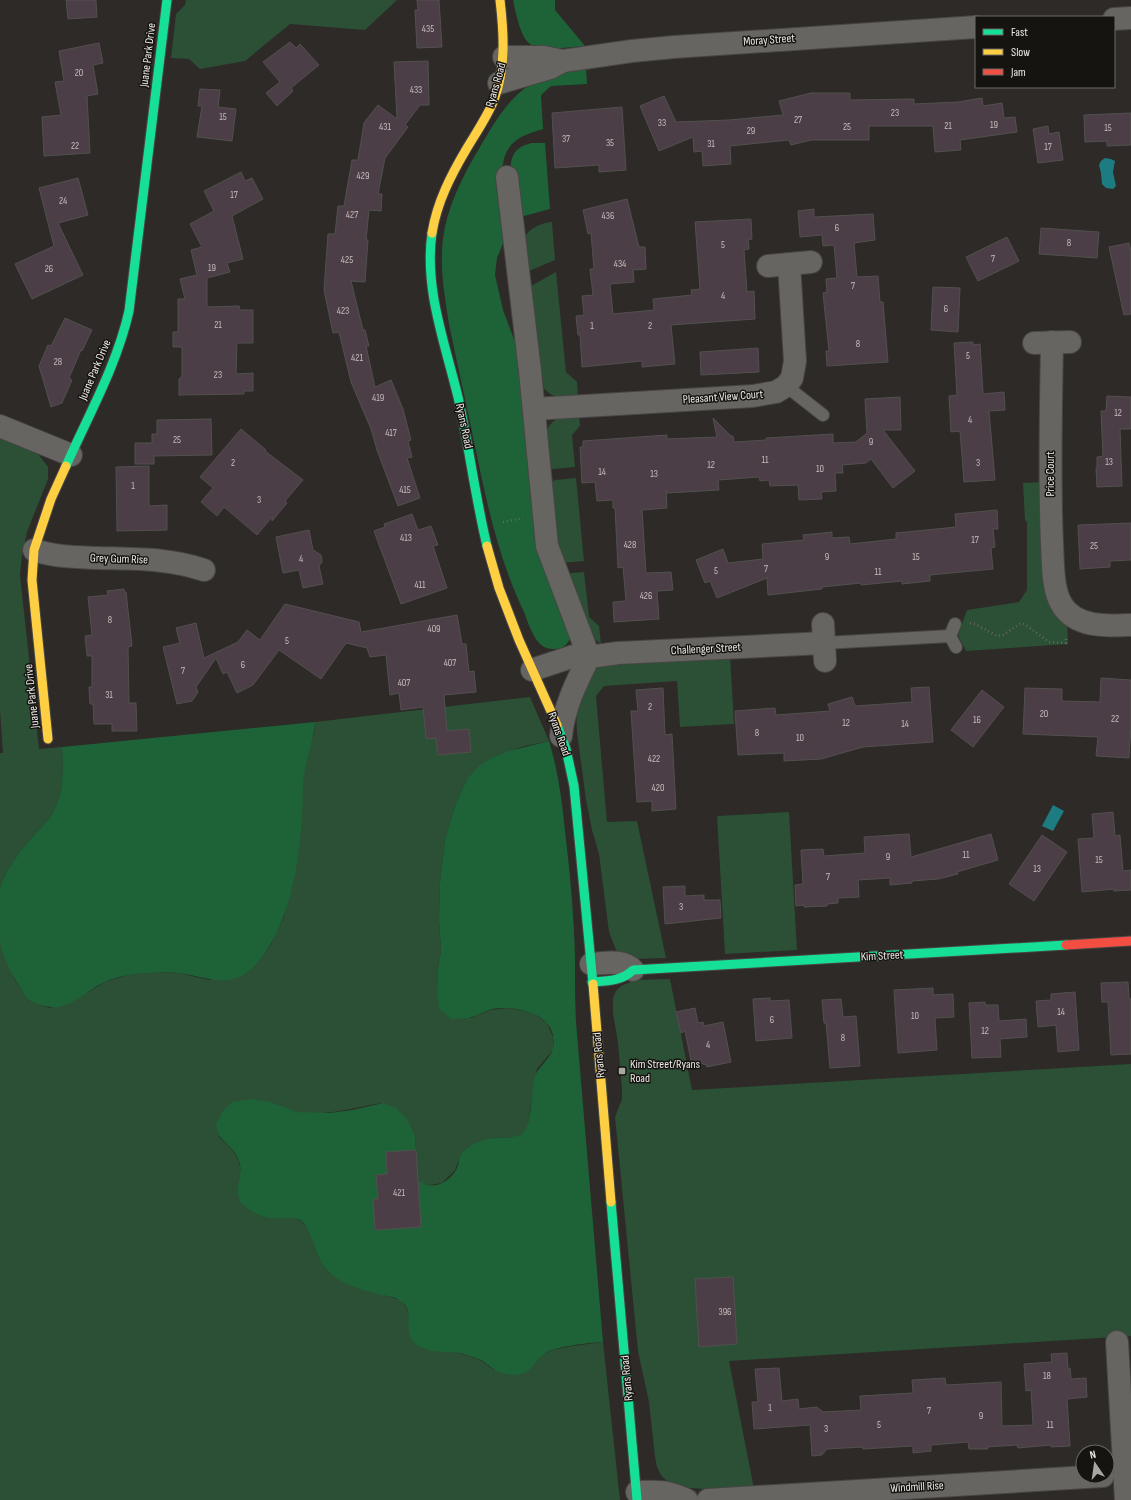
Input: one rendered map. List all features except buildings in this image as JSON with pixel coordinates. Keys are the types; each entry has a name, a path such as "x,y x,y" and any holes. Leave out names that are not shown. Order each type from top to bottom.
{"main road":[{"name":"Juane Park Drive","path":"48,740 33,593 32,567 34,550 43,521 115,357 124,333 129,311 166,0"},
{"name":"Ryans Road","path":"500,0 504,37 504,58 490,109 452,172 437,207 430,250 433,298 439,329 461,412 482,526 492,567 535,676 562,736 569,762 581,850 637,1496"},
{"name":"Kim Street","path":"633,970 1131,941"}],"street":[{"path":"1115,19 1131,18"},
{"name":"Moray Street","path":"498,83 550,68 563,61 632,51 975,27"},
{"name":"Moray Street","path":"504,58 544,57 563,61"},
{"path":"507,177 534,409 547,546 552,563 589,658 568,703 562,726 562,736"},
{"path":"786,386 792,378 795,361 778,265 812,262"},
{"name":"Price Court","path":"1052,342 1050,501 1057,594 1061,605 1080,620 1099,625 1131,625"},
{"name":"Pleasant View Court","path":"534,409 761,395 776,392 786,386"},
{"path":"0,426 71,455"},
{"name":"Grey Gum Rise","path":"34,550 58,556 174,562 204,570"},
{"name":"Challenger Street","path":"535,676 574,656 589,658 624,652 824,643"},
{"name":"Kim Street","path":"592,973 612,962 625,964 633,970"},
{"path":"1117,1342 1116,1475 1126,1500"},
{"name":"Windmill Rise","path":"708,1500 1075,1478"},
{"path":"637,1496 658,1491 671,1493 687,1500"}],"lane":[{"path":"786,386 823,415"},
{"path":"955,624 950,636 956,647"},
{"name":"Challenger Street","path":"824,643 950,636"}],"path":[{"path":"482,526 509,520 544,516"},
{"path":"972,623 997,636 1003,635 1021,623 1024,623 1049,642 1066,643"}],"green space":[{"path":"186,0 397,0 365,30 290,24 245,61 200,69 189,59 171,58 176,14 185,5"},
{"path":"513,0 555,0 555,10 585,46 553,49 534,46 527,41 522,32 517,19"},
{"path":"586,66 587,84 551,86 541,95 543,129 520,138 506,153 502,170 506,236 497,258 495,275 503,310 518,350 571,637 565,646 555,649 548,649 538,642 531,631 498,545 486,498 449,324 442,276 442,252 445,227 459,186 480,147 505,108 517,95 531,84 554,74"},
{"path":"531,143 545,143 550,209 524,216 520,214 514,190 511,164 513,156 517,150"},
{"path":"552,222 555,260 529,271 523,239 536,227"},
{"path":"556,272 566,372 577,382 578,399 554,396 542,386 531,286"},
{"path":"579,415 580,426 572,435 575,467 553,469 547,467 545,440 548,428 557,419"},
{"path":"0,438 31,450 39,455 48,467 48,479 27,532 22,554 20,575 39,749 62,747 63,764 61,789 57,805 53,813 16,858 6,873 0,888 0,753 3,753 0,710"},
{"path":"576,478 584,561 561,563 549,483 555,480"},
{"path":"1042,482 1067,623 1068,644 966,651 958,635 967,610 1019,602 1027,590 1027,522 1025,520 1023,483"},
{"path":"584,572 589,617 599,626 601,644 593,638 568,575 571,573"},
{"path":"730,655 734,724 680,727 677,681 604,686 596,696 607,822 637,821 666,958 635,959 621,955 616,950 609,932 599,854 586,800 577,732 577,702 595,669 602,665"},
{"path":"530,697 549,741 525,746 496,756 467,779 456,803 445,839 440,883 439,920 441,951 437,990 471,1018 490,1010 507,1008 532,1012 547,1023 553,1037 553,1050 537,1069 528,1126 524,1133 515,1137 493,1138 458,1162 455,1170 442,1183 431,1185 424,1184 418,1179 415,1136 383,1103 340,1111 308,1113 297,1112 271,1102 219,1137 230,1147 237,1157 240,1168 239,1183 268,1218 290,1217 298,1219 304,1224 312,1238 322,1263 333,1275 351,1285 401,1300 409,1315 410,1332 454,1352 480,1360 494,1370 538,1360 543,1354 553,1350 603,1342 620,1500 0,1500 0,940 4,956 15,980 29,1001 50,1008 90,991 105,982 127,975 155,972 178,973 210,980 257,963 270,946 284,917 295,868 302,819 302,787 305,764 314,733 315,722"},
{"path":"315,722 304,776 302,819 295,875 285,913 278,930 269,947 258,962 239,977 230,980 211,979 172,972 153,972 126,975 105,982 75,1001 60,1007 41,1005 27,999 5,960 1,947 0,888 6,873 16,858 26,844 50,818 57,805 62,781 62,747"},
{"path":"549,741 555,763 561,797 573,910 576,1022 603,1342 578,1344 552,1350 540,1357 528,1370 516,1375 500,1372 493,1369 481,1360 464,1354 429,1350 417,1345 412,1340 410,1335 408,1310 401,1301 359,1289 339,1280 323,1265 304,1223 300,1220 292,1218 267,1218 243,1205 238,1193 240,1166 238,1157 223,1141 216,1124 223,1111 232,1102 251,1099 271,1102 297,1112 329,1113 352,1110 383,1103 396,1108 407,1119 415,1136 418,1179 424,1184 430,1185 443,1183 450,1177 456,1170 462,1153 467,1148 487,1139 514,1137 524,1132 529,1122 535,1076 552,1052 553,1048 553,1036 550,1027 534,1014 513,1009 492,1009 470,1018 451,1019 439,1008 437,990 441,951 439,920 440,883 445,839 456,803 467,779 480,765 496,756 509,751"},
{"path":"789,812 797,950 725,954 717,816"},
{"path":"670,979 692,1090 1131,1064 1131,1336 729,1361 754,1489 727,1491 680,1487 667,1481 661,1475 657,1467 649,1402 638,1351 615,1117 622,1099 622,1089 618,1043 613,1013 613,998 616,991 621,986 635,980"}],"water":[{"path":"1105,158 1115,161 1113,172 1116,186 1113,189 1106,188 1102,184 1099,165"},
{"path":"1053,805 1064,811 1053,831 1042,826"}],"traffic: fast":[{"path":"66,466 110,371 124,331 129,311 167,0"},
{"path":"432,233 430,254 433,295 458,397 487,546"},
{"path":"557,725 566,749 574,786 593,984"},
{"path":"592,982 609,981 629,974 633,970 1066,945"},
{"path":"611,1202 637,1500"}],"traffic: slow":[{"path":"432,233 437,210 445,189 461,158 488,113 498,88 501,76 503,51 500,0"},
{"path":"48,739 32,580 34,550 51,499 66,466"},
{"path":"487,546 499,588 519,640 557,725"},
{"path":"593,984 611,1202"}],"traffic: jam":[{"path":"1066,945 1131,941"}],"place":[{"name":"Kim Street/Ryans Road","path":"622,1071"}]}
